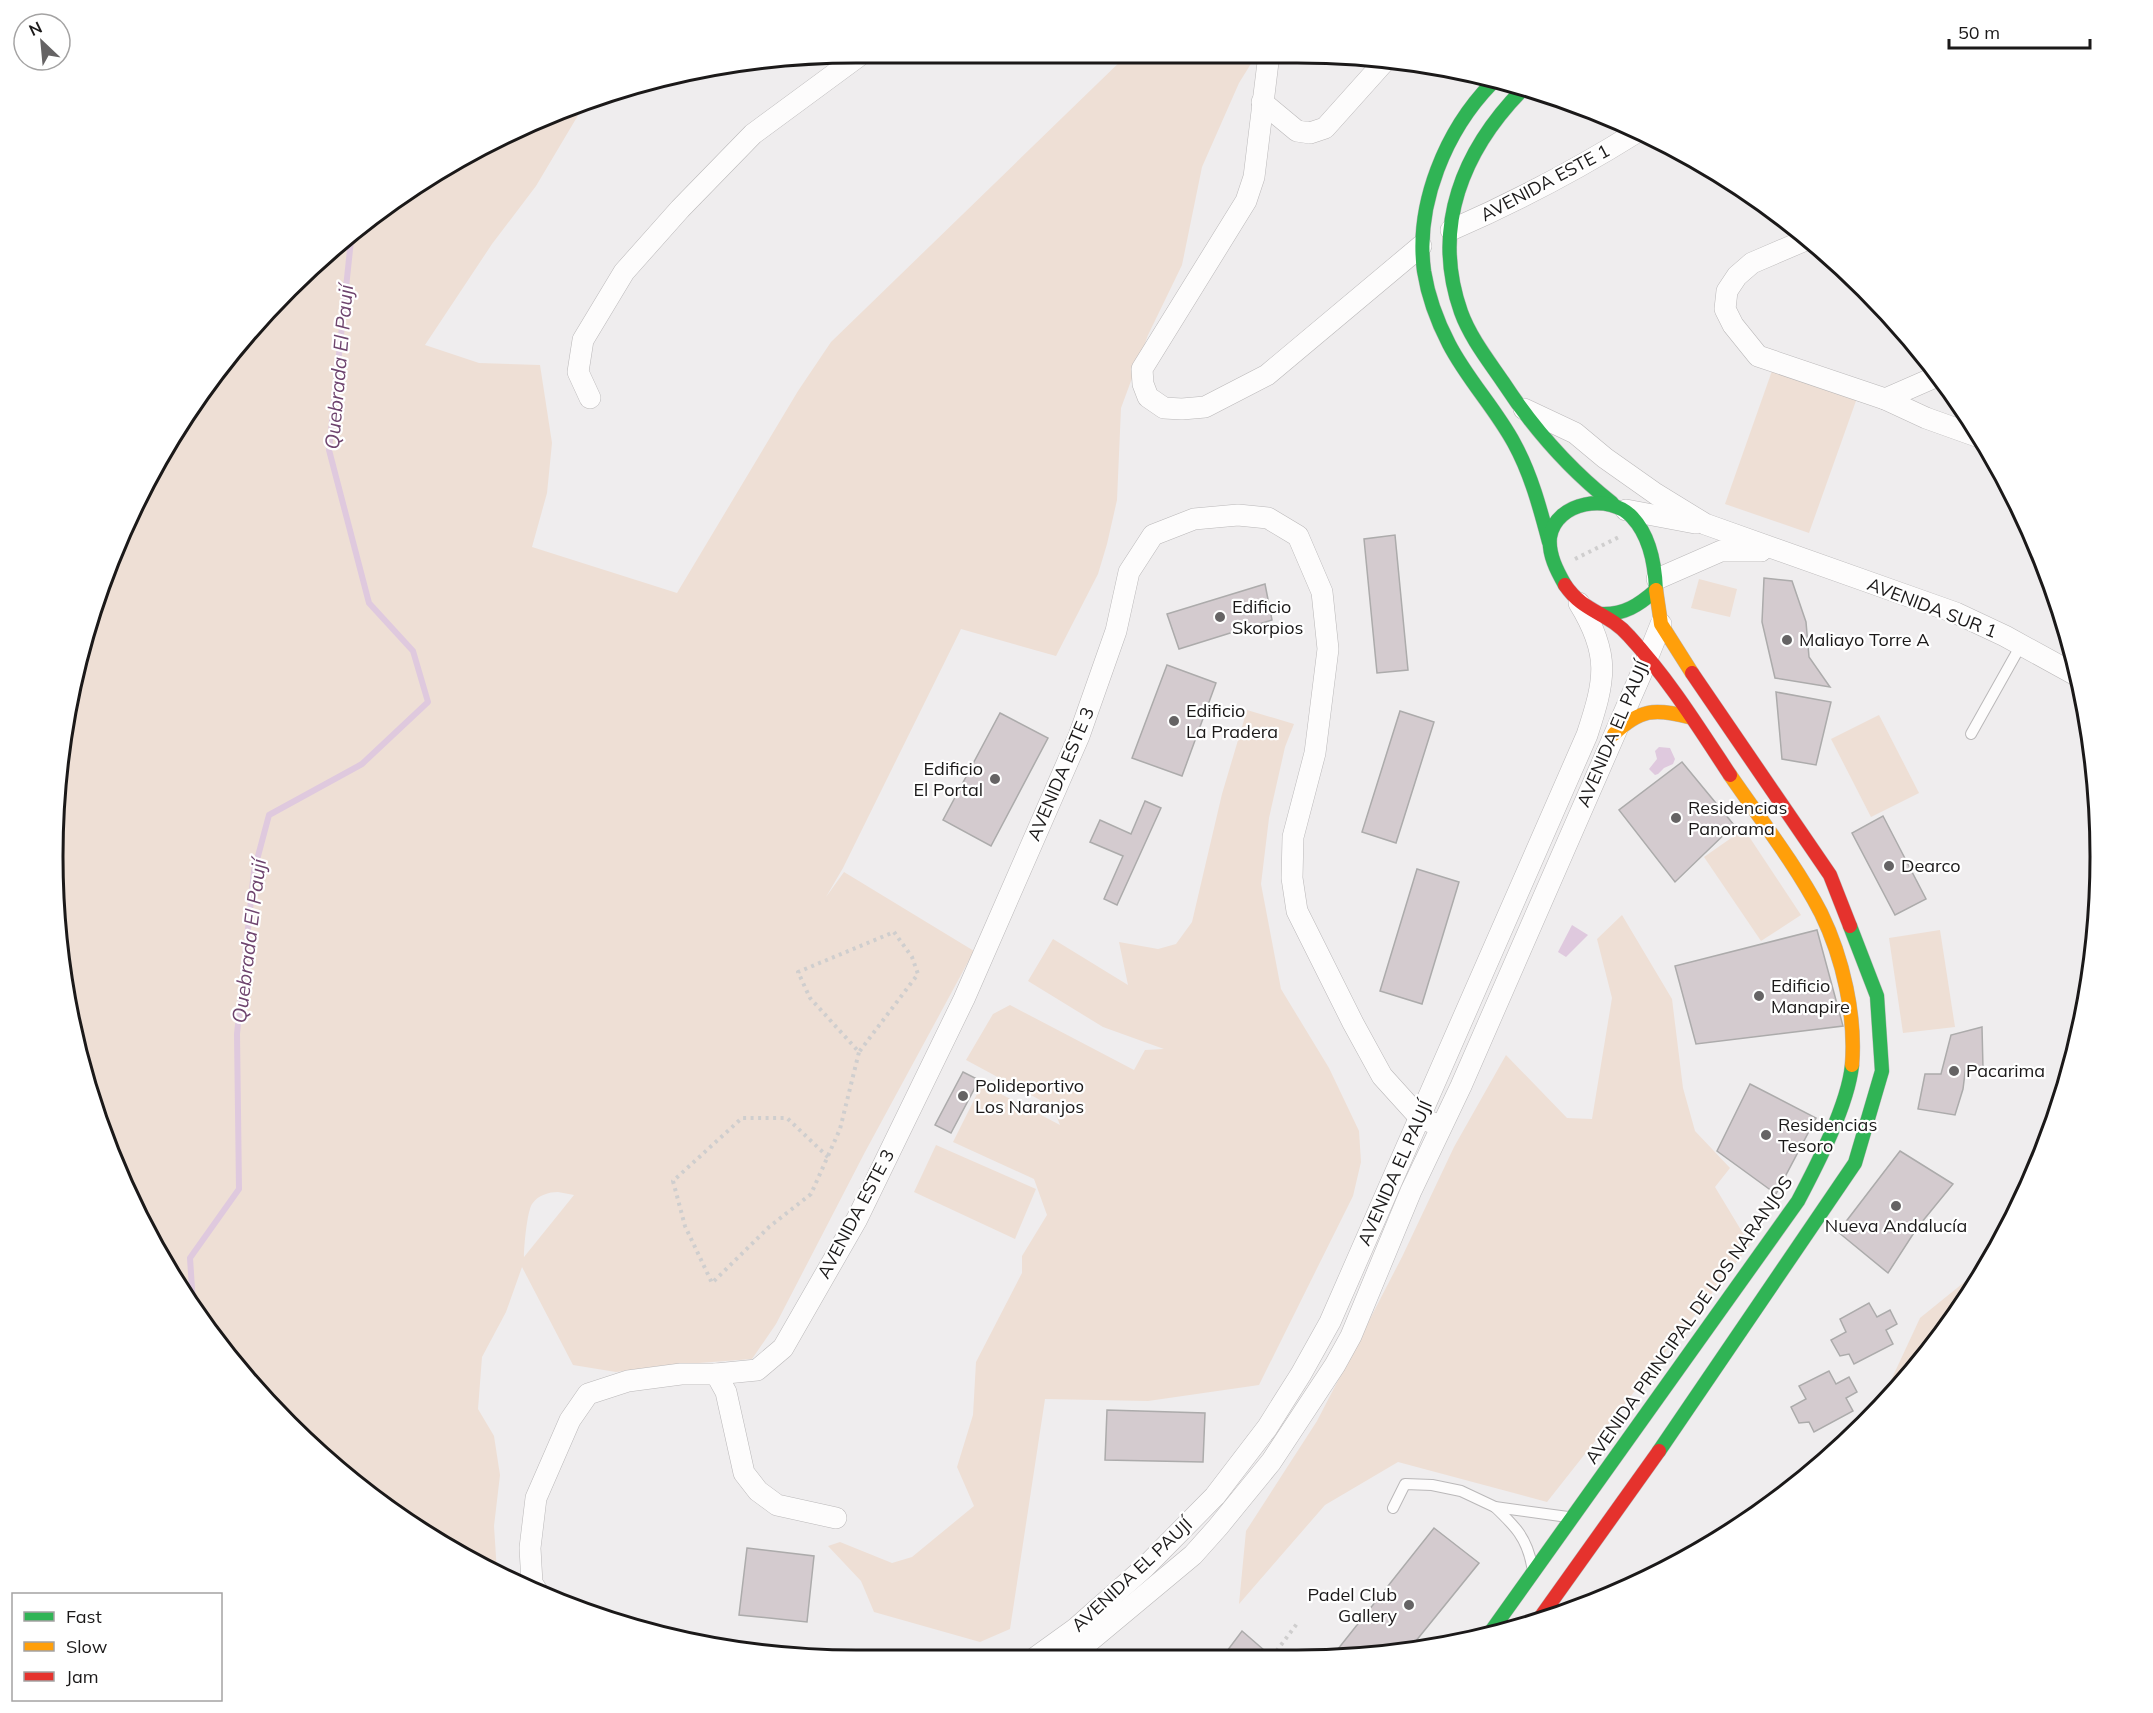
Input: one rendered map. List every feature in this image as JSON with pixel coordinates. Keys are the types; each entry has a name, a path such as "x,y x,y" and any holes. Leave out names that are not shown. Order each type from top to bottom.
{"main road":[{"name":"AVENIDA PRINCIPAL DE LOS NARANJOS","path":"1489,87 1456,132 1440,164 1426,204 1421,246 1427,289 1433,307 1456,356 1503,425 1523,460 1536,495 1558,572 1579,603 1601,614 1632,639 1689,717 1794,871 1826,926 1841,973 1851,1027 1851,1074 1846,1093 1822,1155 1798,1201 1496,1624"},
{"path":"1517,94 1501,111 1471,158 1453,208 1450,264 1462,314 1493,368 1520,407 1562,460 1638,521 1653,559 1661,624 1830,875 1877,996 1882,1071 1855,1163 1655,1457 1544,1610"},
{"path":"1549,542 1555,525 1572,510 1604,501 1619,507"},
{"path":"1601,614 1614,615 1634,609 1656,584"},
{"path":"1614,734 1633,716 1651,710 1671,711 1689,717"}],"street":[{"path":"590,398 579,372 583,340 624,272 680,209 753,134 848,63"},
{"path":"1268,63 1254,177 1246,201 1142,369 1143,384 1148,397 1164,408 1182,410 1205,407 1267,375 1421,246"},
{"path":"1262,102 1297,131 1310,133 1325,128 1379,68"},
{"name":"AVENIDA ESTE 1","path":"1451,230 1582,165 1629,137"},
{"path":"1799,243 1752,263 1737,276 1727,291 1725,309 1733,325 1758,356 1884,399 1926,418 1966,432"},
{"path":"1884,399 1930,379"},
{"name":"AVENIDA SUR 1","path":"1520,407 1575,434 1656,494 1705,524"},
{"name":"AVENIDA SUR 1","path":"1619,507 1705,524 1956,613 2068,670"},
{"name":"AVENIDA ESTE 3","path":"532,1580 530,1548 536,1498 570,1420 588,1394 628,1381 681,1374 716,1374 757,1370 783,1348 851,1228 964,999 1079,736 1116,631 1129,573 1153,535 1194,519 1238,515 1268,518 1298,536 1322,592 1328,649 1316,753 1293,837 1292,878 1297,911 1382,1076 1420,1118 1441,1126"},
{"name":"AVENIDA SUR 1","path":"1656,584 1721,551 1783,553"},
{"name":"AVENIDA EL PAUJÍ","path":"1046,1650 1075,1629 1164,1549 1215,1496 1256,1443 1301,1374 1330,1322 1584,743 1602,683 1601,651 1594,630 1579,603"},
{"name":"AVENIDA EL PAUJÍ","path":"1079,1650 1193,1555 1255,1484 1288,1438 1351,1336 1382,1259 1461,1086 1661,624"},
{"path":"716,1374 726,1392 744,1473 758,1491 777,1505 836,1518"}],"lane":[{"path":"1971,734 2021,645"},
{"path":"1393,1508 1405,1484 1432,1485 1461,1491 1495,1507 1571,1517"},
{"path":"1495,1507 1518,1529 1524,1539 1530,1551 1533,1571"}],"path":[{"path":"1569,562 1621,537"},
{"path":"828,1157 786,1118 742,1118 673,1180 685,1226 712,1283 769,1227 811,1194 828,1157 840,1129 859,1052 918,974 912,957 894,932 798,972 810,998 859,1052"},
{"path":"1277,1650 1299,1621"}],"shaded area":[{"path":"1119,63 1251,63 1239,83 1202,167 1182,265 1148,335 1121,408 1117,500 1098,574 1056,656 961,629 843,868 826,897 844,872 974,951 865,1152 776,1324 752,1359 659,1366 616,1372 573,1365 522,1267 506,1312 482,1357 478,1409 494,1436 500,1475 494,1526 496,1563 460,1544 373,1486 295,1418 227,1340 197,1297 169,1253 123,1160 105,1112 78,1011 65,908 63,856 70,753 78,702 90,651 123,553 169,460 227,373 260,333 295,295 333,260 373,227 416,197 460,169 506,145 579,113 536,186 492,244 425,345 479,363 540,365 552,443 547,493 532,547 677,593 798,391 831,342","holes":["551,1193 574,1195 524,1257 527,1221 534,1201 540,1196"]},
{"path":"1773,368 1857,398 1809,533 1725,504"},
{"path":"1699,579 1737,589 1730,617 1691,608"},
{"path":"1247,710 1294,724 1285,747 1269,818 1261,884 1281,989 1329,1068 1359,1131 1361,1162 1353,1196 1259,1385 1148,1401 1045,1399 1010,1629 980,1642 874,1612 861,1581 828,1546 840,1542 892,1563 912,1557 974,1506 957,1467 973,1415 976,1362 1022,1273 1022,1256 1047,1215 1034,1179 953,1142 982,1084 1060,1125 1053,1107 966,1060 993,1014 1010,1005 1134,1070 1145,1050 1164,1049 1103,1027 1028,981 1053,939 1128,985 1119,942 1158,949 1176,944 1192,922 1222,794"},
{"path":"1879,715 1919,793 1871,817 1831,739"},
{"path":"1659,747 1670,748 1675,759 1673,764 1655,775 1649,769 1657,759 1655,751"},
{"path":"1744,829 1801,915 1761,941 1704,857"},
{"path":"1622,915 1672,999 1683,1088 1695,1131 1730,1168 1715,1187 1750,1245 1547,1502 1398,1462 1325,1505 1239,1604 1246,1531 1317,1421 1402,1257 1454,1147 1506,1055 1567,1118 1592,1119 1612,998 1597,939"},
{"path":"1572,925 1588,935 1566,957 1558,952"},
{"path":"1940,930 1955,1027 1903,1033 1889,938"},
{"path":"936,1145 1036,1189 1015,1239 914,1192"},
{"path":"1967,1280 1926,1340 1889,1384 1920,1318"}],"building":[{"path":"1395,535 1408,670 1377,673 1364,539"},
{"name":"Maliayo Torre A","path":"1764,578 1792,581 1806,622 1809,657 1830,687 1775,678 1762,622"},
{"name":"Edificio Skorpios","path":"1265,584 1272,620 1179,649 1167,614"},
{"name":"Edificio La Pradera","path":"1167,665 1216,683 1182,776 1132,758"},
{"path":"1776,692 1831,702 1816,765 1782,759"},
{"path":"1400,711 1434,722 1396,843 1362,832"},
{"name":"Edificio El Portal","path":"1000,713 1048,738 991,846 943,820"},
{"name":"Residencias Panorama","path":"1682,762 1734,825 1675,882 1619,810"},
{"path":"1145,801 1161,808 1117,905 1104,899 1123,856 1090,842 1100,820 1131,834"},
{"name":"Dearco","path":"1883,816 1926,899 1895,915 1852,833"},
{"path":"1417,869 1459,882 1422,1004 1380,991"},
{"name":"Edificio Manapire","path":"1817,930 1843,1026 1696,1044 1675,966"},
{"name":"Pacarima","path":"1982,1027 1983,1068 1966,1065 1963,1089 1955,1115 1918,1109 1925,1074 1941,1074 1951,1035"},
{"path":"963,1072 979,1080 951,1133 935,1125"},
{"name":"Residencias Tesoro","path":"1750,1084 1816,1118 1776,1194 1717,1151"},
{"name":"Nueva Andalucía","path":"1900,1151 1953,1184 1917,1228 1888,1273 1838,1232"},
{"path":"1869,1303 1877,1317 1890,1310 1897,1324 1886,1330 1893,1344 1854,1364 1849,1354 1840,1356 1831,1340 1846,1332 1840,1319"},
{"path":"1829,1371 1836,1384 1849,1377 1857,1392 1846,1398 1853,1411 1814,1432 1809,1422 1799,1423 1791,1407 1806,1399 1799,1386"},
{"path":"1107,1410 1205,1413 1203,1462 1105,1460"},
{"name":"Padel Club Gallery","path":"1434,1528 1479,1563 1416,1640 1338,1648"},
{"path":"747,1548 814,1556 807,1622 739,1615"},
{"path":"1242,1631 1264,1650 1228,1650"}],"waterway":[{"name":"Quebrada El Paují","path":"192,1289 190,1258 239,1189 237,1034 254,871 269,815 362,764 428,702 413,651 369,603 329,450 350,246"}],"traffic: fast":[{"path":"1489,87 1461,123 1437,169 1424,220 1422,246 1424,271 1434,308 1449,344 1520,455 1535,491 1549,542"},
{"path":"1518,95 1484,138 1469,164 1458,192 1452,220 1450,250 1453,281 1461,312 1469,330 1515,399 1539,432 1567,462 1612,503"},
{"path":"1565,585 1550,550 1550,537 1554,525 1562,515 1585,504 1598,503 1622,509 1632,517 1647,542 1656,590 1631,608 1617,613 1601,614"},
{"path":"1659,1451 1855,1163 1882,1071 1877,996 1850,926"},
{"path":"1496,1624 1798,1201 1838,1116 1845,1098 1852,1065"}],"traffic: slow":[{"path":"1656,590 1661,624 1692,673"},
{"path":"1614,734 1640,715 1648,713 1667,712 1689,717"},
{"path":"1730,775 1801,878 1829,930 1842,968 1850,1007 1852,1065"}],"traffic: jam":[{"path":"1565,585 1580,601 1621,628 1643,652 1682,704 1730,775"},
{"path":"1692,673 1830,875 1850,926"},
{"path":"1546,1610 1659,1451"}],"place":[{"name":"Edificio Skorpios","path":"1220,617"},
{"name":"Maliayo Torre A","path":"1787,640"},
{"name":"Edificio La Pradera","path":"1174,721"},
{"name":"Edificio El Portal","path":"995,779"},
{"name":"Residencias Panorama","path":"1676,818"},
{"name":"Dearco","path":"1889,866"},
{"name":"Edificio Manapire","path":"1759,996"},
{"name":"Pacarima","path":"1954,1071"},
{"name":"Polideportivo Los Naranjos","path":"963,1096"},
{"name":"Residencias Tesoro","path":"1766,1135"},
{"name":"Nueva Andalucía","path":"1896,1206"},
{"name":"Padel Club Gallery","path":"1409,1605"}]}
